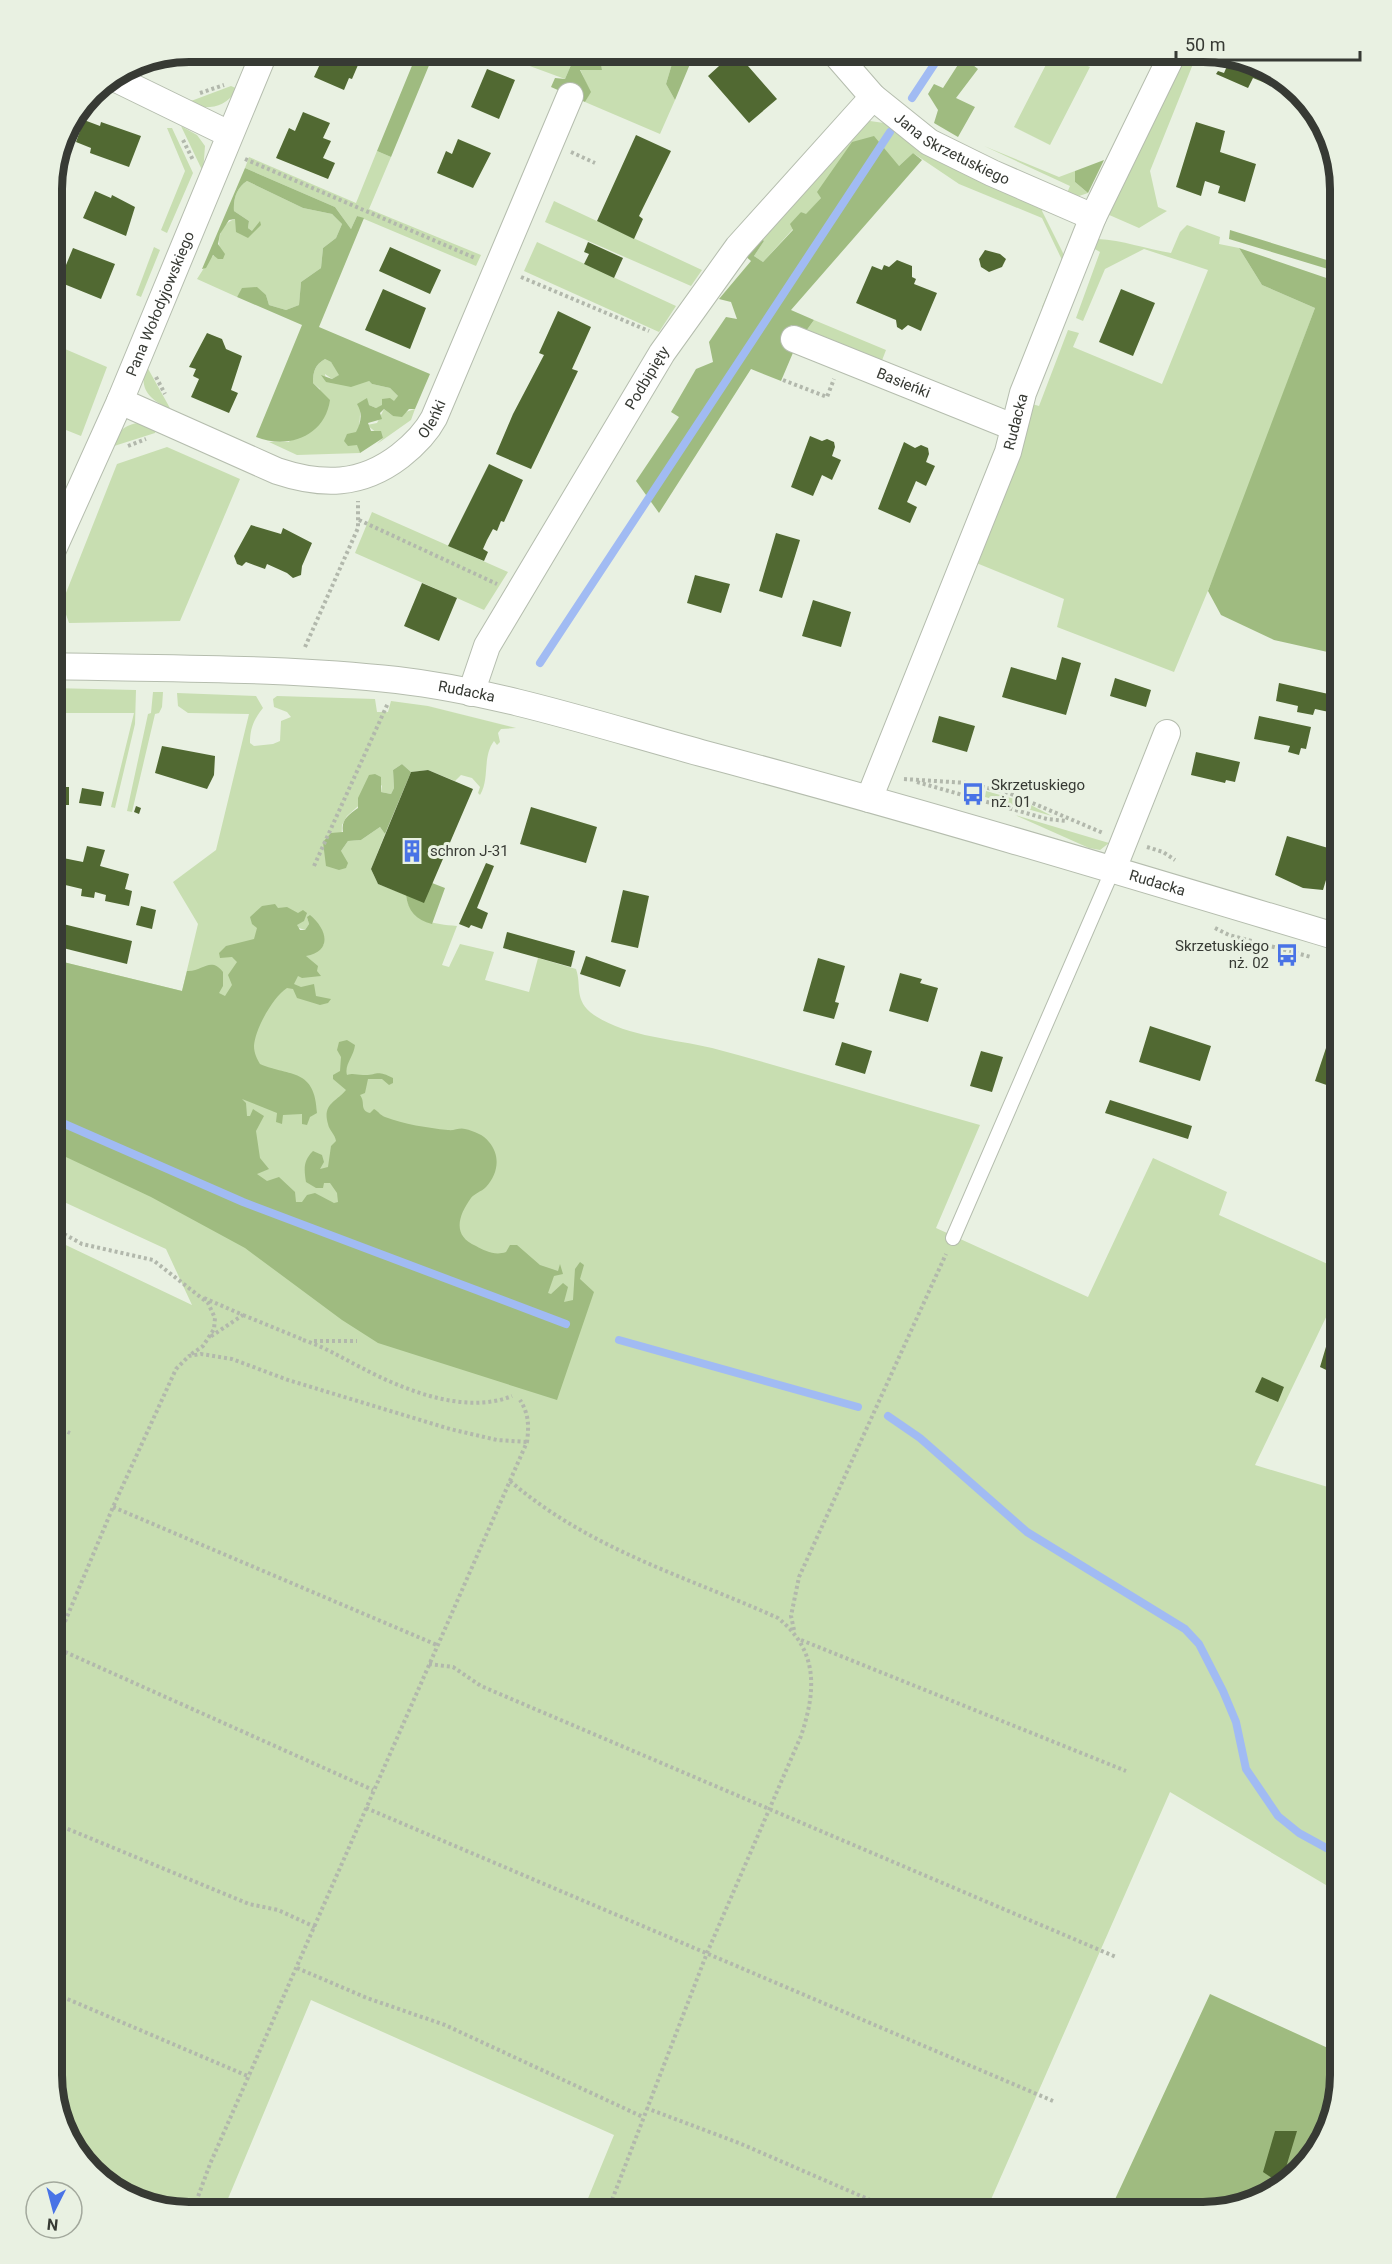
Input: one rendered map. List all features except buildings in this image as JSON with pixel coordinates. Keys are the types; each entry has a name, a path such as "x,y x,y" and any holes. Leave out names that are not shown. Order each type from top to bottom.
{"street":[{"name":"Pana Wołodyjowskiego","path":"62,529 233,145 261,62"},
{"name":"Jana Skrzetuskiego","path":"843,62 873,97 914,132 938,148 1093,217"},
{"name":"Rudacka","path":"868,799 1008,452 1023,393 1093,217 1169,62"},
{"path":"120,82 233,145"},
{"name":"Oleńki","path":"120,400 285,474 324,483 345,482 364,477 401,455 430,425 570,96"},
{"name":"Podbipięty","path":"471,693 487,646 662,353 738,247 873,97"},
{"name":"Basieńki","path":"794,339 1013,427"},
{"name":"Rudacka","path":"62,666 244,669 398,680 471,693 868,799 1113,869 1330,935"},
{"path":"1113,869 1167,732"}],"lane":[{"path":"953,1238 1113,869"}],"path":[{"path":"197,94 226,84"},
{"path":"233,145 498,268 651,331"},
{"path":"359,520 507,589"},
{"path":"314,866 398,680"},
{"path":"909,780 1047,819 1073,822"},
{"path":"64,1234 82,1244 153,1260 208,1304 215,1318 210,1337"},
{"path":"611,2202 707,1953 771,1809 810,1710 811,1672 806,1652 794,1631 791,1616 799,1577 953,1238"},
{"path":"199,1296 324,1347 363,1369 430,1396 484,1402 512,1396"},
{"path":"62,1628 176,1369 210,1337 243,1315"},
{"path":"303,1340 357,1341"},
{"path":"189,1356 201,1354 232,1359 288,1380 450,1429 496,1440 527,1442"},
{"path":"196,2202 210,2164 527,1442 528,1419 520,1400"},
{"path":"62,1430 70,1433"},
{"path":"510,1481 567,1525 610,1547 778,1618 794,1631"},
{"path":"113,1508 437,1645"},
{"path":"798,1640 1126,1771"},
{"path":"62,1651 373,1790"},
{"path":"429,1664 453,1667 481,1686 1116,1957"},
{"path":"366,1808 1053,2101"},
{"path":"62,1827 249,1905 278,1911 315,1927"},
{"path":"297,1968 367,1998 445,2025 643,2117"},
{"path":"62,1997 250,2077"},
{"path":"646,2108 739,2143 875,2202"}],"green space":[{"path":"413,62 430,62 391,157 377,151"},
{"path":"519,62 572,62 565,79"},
{"path":"572,62 601,62 602,70 580,70 591,92 585,102 551,87 555,78 565,79"},
{"path":"601,62 673,62 666,84 675,100 660,134 585,102 590,92 580,69 602,70"},
{"path":"673,62 690,64 675,100 666,84"},
{"path":"960,62 969,62 978,69 956,98 975,107 958,137 934,123 938,110 928,94 934,84 943,88"},
{"path":"1047,62 1078,62 1090,67 1050,145 1014,127"},
{"path":"1177,62 1194,62 1150,171 1158,207 1167,211 1139,228 1107,214"},
{"path":"231,86 238,89 222,104 211,107 189,106 191,101"},
{"path":"870,121 884,123 1043,207 1042,211 1067,257 1047,307 1042,307 1062,260 1042,218 959,184 913,153 899,166 821,198 806,215 801,212 793,229 763,262 754,256 764,241 759,236"},
{"path":"181,126 197,135 205,146 203,172"},
{"path":"167,128 172,128 193,173 167,233 161,230 185,171"},
{"path":"874,136 899,166 913,153 922,160 791,310 814,320 806,331 791,325 787,335 795,348 781,381 751,369 659,513 636,481 679,417 671,412 696,369 713,362 709,342 726,317 737,319 731,302 719,299 751,261 743,254 759,236 764,241 754,256 763,262 793,230 790,224 801,212 806,214 821,198 817,192 852,142"},
{"path":"984,146 1059,177 1075,171 1075,182 1088,193 1079,196 1067,193 1070,186"},
{"path":"377,151 391,157 369,209 481,255 476,266 357,216 351,229 335,207 245,168 249,157 356,203"},
{"path":"1104,160 1088,193 1075,182 1075,171"},
{"path":"245,168 335,207 351,229 357,216 364,218 319,327 430,374 415,409 409,409 402,417 393,416 384,409 380,413 382,419 368,423 371,431 381,431 383,438 360,453 357,445 348,446 344,441 347,434 356,432 359,425 361,415 357,404 367,398 369,405 376,408 382,405 382,399 390,398 394,401 398,396 390,388 372,384 369,381 351,387 326,382 321,375 332,379 339,375 331,362 325,359 317,366 313,379 313,383 330,400 321,423 303,437 292,440 268,441 256,437 302,325 237,297 242,288 257,287 266,295 269,305 286,310 299,305 301,282 321,268 323,248 336,238 342,224 332,214 303,208 247,181 236,194 234,211 249,221 248,228 252,231 260,221 261,225 248,238 236,232 235,219 229,220 220,234 218,244 225,254 223,259 218,259 213,255 206,268 202,269"},
{"path":"247,181 303,208 332,214 342,224 336,238 323,248 321,268 301,282 299,305 286,310 269,305 266,295 243,288 237,297 197,279 211,257 221,252 219,242 226,224 235,219 237,224 252,231 248,228 249,221 234,211 236,194"},
{"path":"554,201 702,270 691,286 545,222"},
{"path":"1187,225 1220,237 1219,244 1239,248 1262,285 1315,308 1227,545 1174,672 1057,627 1064,599 974,562 1032,404 1039,406 1068,330 1079,333 1073,347 1162,384 1208,270 1144,249 1105,269 1083,321 1076,318 1100,252 1093,248 1098,239 1171,253 1180,232"},
{"path":"1230,230 1330,261 1330,270 1229,239"},
{"path":"537,242 676,306 659,332 524,271"},
{"path":"154,247 160,250 141,297 136,295"},
{"path":"1239,248 1330,279 1330,653 1274,640 1221,615 1208,591 1315,308 1262,285"},
{"path":"814,320 886,350 881,363 806,331"},
{"path":"62,348 107,367 81,436 62,428"},
{"path":"325,359 331,362 340,375 332,379 325,374 326,382 369,381 372,384 390,388 398,396 398,400 376,408 369,405 360,410 358,442 360,453 297,455 269,442 289,442 320,389 313,383 313,375 317,366"},
{"path":"146,365 171,410 152,398 145,388"},
{"path":"384,409 393,416 415,409 411,420 377,444 383,438 367,425 377,423"},
{"path":"144,422 157,426 155,433 111,447 116,436 123,429 132,424"},
{"path":"167,447 240,479 180,621 69,623 62,603 117,464"},
{"path":"372,512 508,572 484,610 355,553"},
{"path":"62,688 136,690 135,724 115,808 111,807 134,713 62,713"},
{"path":"153,692 163,692 162,707 159,713 155,714 132,812 127,811 148,714 151,713"},
{"path":"177,693 256,696 263,708 252,728 250,743 254,746 280,741 281,721 291,717 287,712 274,707 273,699 277,696 375,699 377,712 388,712 391,701 428,706 516,728 501,729 498,733 500,742 497,745 494,741 490,747 485,782 480,795 478,793 480,787 472,778 461,775 455,781 428,770 411,772 402,764 393,770 394,788 391,794 381,792 382,785 347,816 342,825 341,851 348,841 361,840 380,827 385,834 371,869 378,884 406,895 412,911 424,920 457,926 442,965 449,967 460,944 494,952 485,980 529,992 538,958 576,969 583,1004 594,1015 621,1028 712,1048 980,1125 936,1228 1088,1297 1153,1158 1227,1192 1219,1215 1330,1265 1330,1309 1255,1465 1330,1488 1330,1887 1170,1792 990,2202 587,2202 614,2135 311,2000 227,2202 164,2200 132,2189 105,2171 93,2159 75,2132 64,2100 62,2076 62,1243 192,1305 166,1249 62,1201 62,962 182,991 198,924 173,882 216,850 249,714 188,713 178,706","holes":["307,917 324,945 296,935 299,928 305,930 309,924"]},
{"path":"402,764 411,772 385,834 380,827 361,840 348,841 341,851 348,863 346,868 339,870 326,866 323,842 331,833 343,832 346,818 358,808 358,798 369,775 375,774 381,777 381,792 391,794 394,788 393,770"},
{"path":"986,791 1025,802 1052,816 985,797"},
{"path":"1015,815 1109,843 1100,850 1089,848"},
{"path":"432,883 445,888 432,924 421,920 414,914 406,895"},
{"path":"275,904 278,908 287,907 298,913 303,910 307,913 304,921 297,925 300,930 305,930 309,924 307,917 310,915 316,921 323,933 324,945 315,953 306,956 318,966 317,971 321,976 302,978 298,976 294,984 301,987 314,984 316,996 331,999 328,1003 320,1005 297,998 293,989 287,988 276,998 261,1023 254,1046 260,1064 291,1073 306,1081 312,1088 317,1113 310,1117 307,1125 302,1124 302,1114 283,1115 282,1124 276,1122 277,1113 242,1099 246,1103 247,1116 250,1116 253,1109 264,1116 256,1131 260,1158 269,1169 257,1174 267,1181 279,1177 295,1192 296,1202 302,1202 307,1195 315,1193 334,1203 338,1202 337,1193 330,1183 324,1183 323,1188 316,1188 306,1182 305,1169 307,1158 313,1151 322,1155 324,1162 320,1169 328,1167 331,1146 336,1141 329,1126 327,1112 331,1104 346,1090 333,1079 333,1075 340,1071 341,1057 337,1050 339,1042 347,1040 355,1045 346,1071 347,1075 379,1073 393,1078 393,1083 389,1085 382,1079 368,1079 365,1093 360,1095 367,1112 370,1113 374,1109 383,1116 400,1122 440,1129 463,1129 484,1137 495,1153 495,1171 490,1182 471,1198 463,1212 460,1231 463,1237 468,1242 490,1252 506,1252 510,1245 517,1245 540,1265 558,1271 560,1264 563,1274 554,1276 548,1293 551,1294 563,1283 568,1287 564,1302 573,1300 575,1269 580,1262 584,1265 580,1279 594,1292 557,1400 378,1343 342,1320 245,1248 151,1197 62,1155 62,962 182,991 187,971 214,965 223,972 223,986 219,993 225,996 232,985 228,975 237,962 232,957 220,958 219,953 226,946 254,939 257,928 252,924 250,917 262,906"},
{"path":"1210,1994 1330,2049 1329,2092 1321,2124 1299,2159 1274,2181 1244,2196 1228,2200 1114,2202"}],"waterway":[{"path":"912,98 936,62"},
{"path":"540,663 890,132"},
{"path":"62,1123 243,1202 566,1324"},
{"path":"619,1340 858,1407"},
{"path":"888,1416 920,1438 1027,1532 1185,1629 1199,1644 1223,1691 1236,1722 1246,1769 1278,1816 1299,1833 1330,1850"}],"place":[{"name":"Skrzetuskiego nż. 01","path":"973,794"},
{"name":"schron J-31","path":"412,851"},
{"name":"Skrzetuskiego nż. 02","path":"1287,955"}]}
